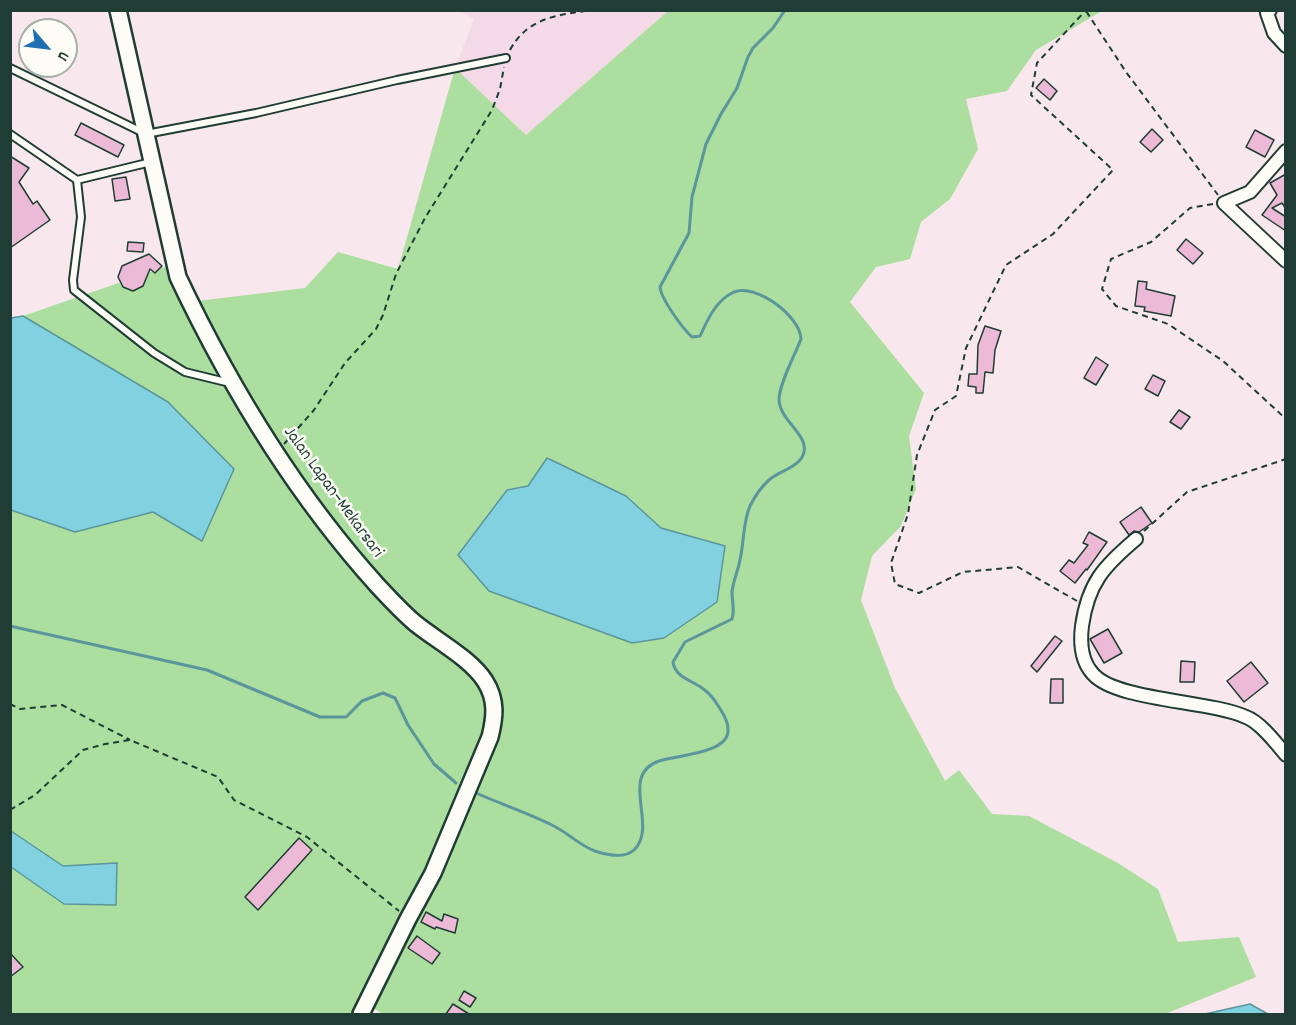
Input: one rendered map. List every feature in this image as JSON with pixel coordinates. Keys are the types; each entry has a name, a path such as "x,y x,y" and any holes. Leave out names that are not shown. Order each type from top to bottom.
{"street":[{"name":"Jalan Lapan–Mekarsari","path":"118,10 178,277 233,384 276,454 341,544 413,622 473,667 485,681 493,698 495,716 490,737 433,873 361,1014"},
{"path":"1270,10 1267,14 1274,33 1286,46"},
{"path":"1286,151 1250,192 1224,203 1286,261"},
{"path":"1136,539 1102,570 1085,605 1080,643 1088,666 1100,680 1122,690 1223,709 1249,717 1286,755"}],"lane":[{"path":"10,68 146,134 256,113 506,58"},
{"path":"10,134 77,180 151,162"},
{"path":"77,180 81,217 73,280 74,290 154,353 185,372 233,384"}],"path":[{"path":"276,454 314,410 345,363 376,329 396,274 425,218 492,110 500,89 506,58 518,36 538,22 559,15 592,10"},
{"path":"1085,605 1018,567 963,572 919,593 895,584 891,563 908,514 916,455 935,410 956,396 966,348 1006,265 1053,234 1113,170 1031,95 1037,63 1086,11 1096,10"},
{"path":"1086,11 1126,72 1224,203 1190,208 1151,242 1111,259 1102,289 1116,306 1167,324 1223,361 1285,417"},
{"path":"1136,539 1187,492 1286,459"},
{"path":"10,704 20,709 62,705 130,740 218,777 234,800 307,837 408,919"},
{"path":"10,810 35,795 83,750 130,740"}],"shaded area":[{"path":"668,10 526,135 455,68 474,19 459,11"}],"green space":[{"path":"668,11 1102,11 1036,50 1007,91 966,99 978,149 950,199 921,222 910,259 876,267 850,302 924,393 909,436 916,489 901,526 872,556 861,600 895,688 945,781 959,770 992,814 1029,816 1118,863 1158,889 1178,942 1239,937 1256,977 1165,1014 383,1014 365,1003 359,1014 11,1014 11,867 64,904 116,905 117,863 63,866 11,831 10,510 75,532 153,512 202,541 168,402 23,316 179,262 197,301 305,288 338,252 398,269 455,68 526,135","holes":["626,496 661,528 725,546 717,602 664,638 632,643"]}],"water":[{"path":"23,316 168,402 234,469 202,541 153,512 75,532 11,510 11,318"},
{"path":"547,458 626,496 661,528 725,546 717,602 664,638 632,643 489,591 458,555 507,490 528,486"},
{"path":"11,831 63,866 117,863 116,905 64,904 11,867"},
{"path":"1250,1004 1268,1014 1205,1014"}],"building":[{"path":"1044,79 1057,91 1050,100 1036,88"},
{"path":"81,123 124,145 118,157 75,135"},
{"path":"1152,129 1163,140 1151,152 1140,142"},
{"path":"1255,130 1274,140 1265,157 1246,147"},
{"path":"10,156 29,168 19,182 33,204 37,201 50,220 10,248"},
{"path":"1286,174 1286,209 1282,203 1272,208 1286,217 1286,231 1262,215 1277,195 1270,183"},
{"path":"126,177 130,199 115,201 112,179"},
{"path":"1186,239 1203,253 1193,264 1177,250"},
{"path":"128,242 144,243 143,252 127,251"},
{"path":"149,254 162,266 155,273 150,269 143,286 133,291 123,287 118,277 122,266"},
{"path":"1138,281 1147,282 1146,289 1175,296 1171,316 1144,311 1145,307 1135,306"},
{"path":"985,326 1001,331 995,350 993,373 985,372 983,393 976,393 976,387 968,386 969,374 977,374 978,345"},
{"path":"1096,357 1108,365 1096,385 1084,378"},
{"path":"1153,375 1165,381 1158,396 1145,389"},
{"path":"1179,410 1190,417 1181,429 1170,422"},
{"path":"1141,507 1152,523 1139,532 1134,531 1129,535 1120,522"},
{"path":"1089,532 1107,542 1075,583 1060,571 1069,560 1074,563 1088,545 1083,543"},
{"path":"1108,629 1122,653 1104,663 1090,639"},
{"path":"1055,636 1062,641 1037,672 1031,666"},
{"path":"1181,661 1195,662 1194,682 1180,682"},
{"path":"1251,662 1268,683 1244,702 1227,681"},
{"path":"1051,679 1063,679 1063,703 1050,703"},
{"path":"299,838 312,850 258,910 245,897"},
{"path":"426,912 442,921 444,914 458,919 455,933 436,927 435,929 421,922"},
{"path":"417,936 440,953 432,964 408,948"},
{"path":"10,953 23,967 10,977"},
{"path":"464,991 476,998 470,1007 459,1000"},
{"path":"453,1004 469,1014 446,1014"}],"waterway":[{"path":"476,793 534,816 563,831 589,849 610,855 625,855 634,850 641,840 643,828 640,789 641,777 647,768 659,761 712,749 726,737 727,722 711,696 680,675 673,662 685,642 732,619 732,592 750,506 766,483 799,461 804,452 802,439 783,414 779,399 785,377 801,339 799,330 785,312 765,297 743,290 734,292 722,300 713,311 700,336 692,337 683,328 664,299 660,287 689,233 692,197 706,144 737,88 753,48 773,28 785,10"},
{"path":"10,626 207,670 320,717 346,717 362,701 383,693 395,698 408,725 434,764 456,783"}]}
